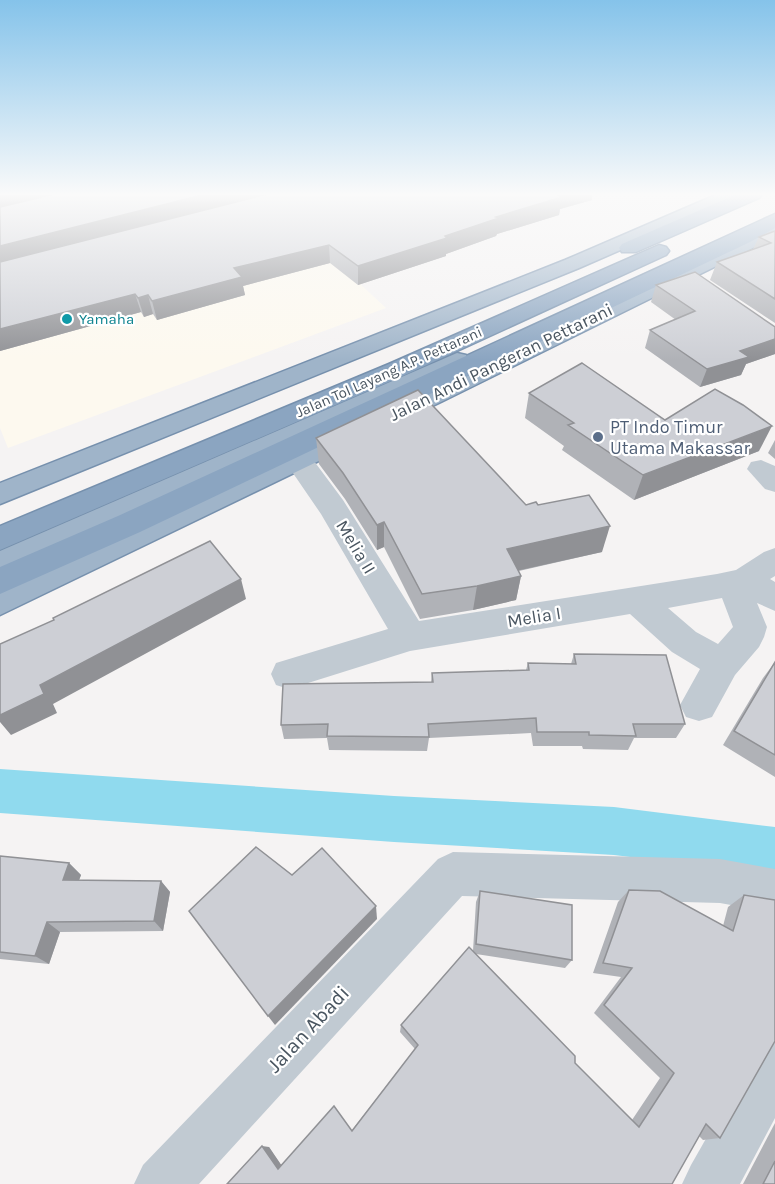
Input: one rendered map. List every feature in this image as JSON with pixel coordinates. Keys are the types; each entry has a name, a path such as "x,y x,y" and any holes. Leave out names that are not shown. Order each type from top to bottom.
{"highway":[{"path":"0,494 606,249"},
{"name":"Jalan Tol Layang A.P. Pettarani","path":"0,514 349,370 626,249"},
{"name":"Jalan Tol Layang A.P. Pettarani","path":"0,539 398,369 662,249"},
{"name":"Jalan Andi Pangeran Pettarani","path":"0,564 275,443 700,249"},
{"path":"0,581 129,524 721,249"},
{"name":"Jalan Andi Pangeran Pettarani","path":"0,602 298,460 678,271 728,249"}],"street":[{"path":"678,271 706,289"},
{"name":"Melia II","path":"298,460 332,507 410,637"},
{"name":"Melia I","path":"289,674 410,637 739,582 775,560"},
{"path":"739,582 775,598"},
{"path":"699,705 722,664 747,637 750,627 739,582"},
{"path":"637,600 684,642 722,664"},
{"name":"Jalan Abadi","path":"162,1184 453,874 720,881 775,891"},
{"path":"710,1184 775,1067"}],"shaded area":[{"path":"113,249 323,249 386,308 8,448 0,428 0,280"}],"building":[{"path":"50,249 311,249 234,268 242,277 152,301 148,295 138,298 135,294 0,329 0,262"},
{"path":"335,249 411,249 358,266"},
{"path":"753,249 775,249 775,299 717,262"},
{"path":"695,272 775,327 775,339 740,351 749,357 707,369 650,330 695,311 656,285"},
{"path":"582,363 665,420 715,389 743,405 772,426 643,475 568,425 574,423 529,393"},
{"path":"418,390 526,505 536,502 538,505 589,495 610,526 507,549 521,576 477,586 422,594 384,522 377,525 343,473 316,438"},
{"path":"210,541 241,579 40,685 44,694 0,715 0,644 54,620 53,618"},
{"path":"574,654 666,655 685,724 633,724 636,736 589,735 589,732 537,732 536,718 428,724 429,737 327,736 328,724 281,725 283,684 433,682 432,673 529,670 528,663 576,664"},
{"path":"775,662 775,755 734,731"},
{"path":"256,847 292,875 322,848 376,906 268,1016 189,911"},
{"path":"0,856 69,863 63,880 161,881 154,921 47,922 35,956 0,952"},
{"path":"629,890 660,891 733,931 744,895 775,900 775,1041 720,1138 706,1124 672,1184 227,1184 262,1146 278,1169 334,1106 352,1131 418,1045 401,1025 469,947 575,1056 575,1063 639,1127 674,1073 604,1005 632,968 603,963"},
{"path":"480,891 572,905 572,960 476,944"},
{"path":"775,1161 775,1184 763,1184"}],"waterway":[{"path":"0,791 394,819 614,831 775,851"}],"place":[{"name":"Yamaha","path":"67,319"},
{"name":"PT Indo Timur Utama Makassar","path":"598,437"}]}
